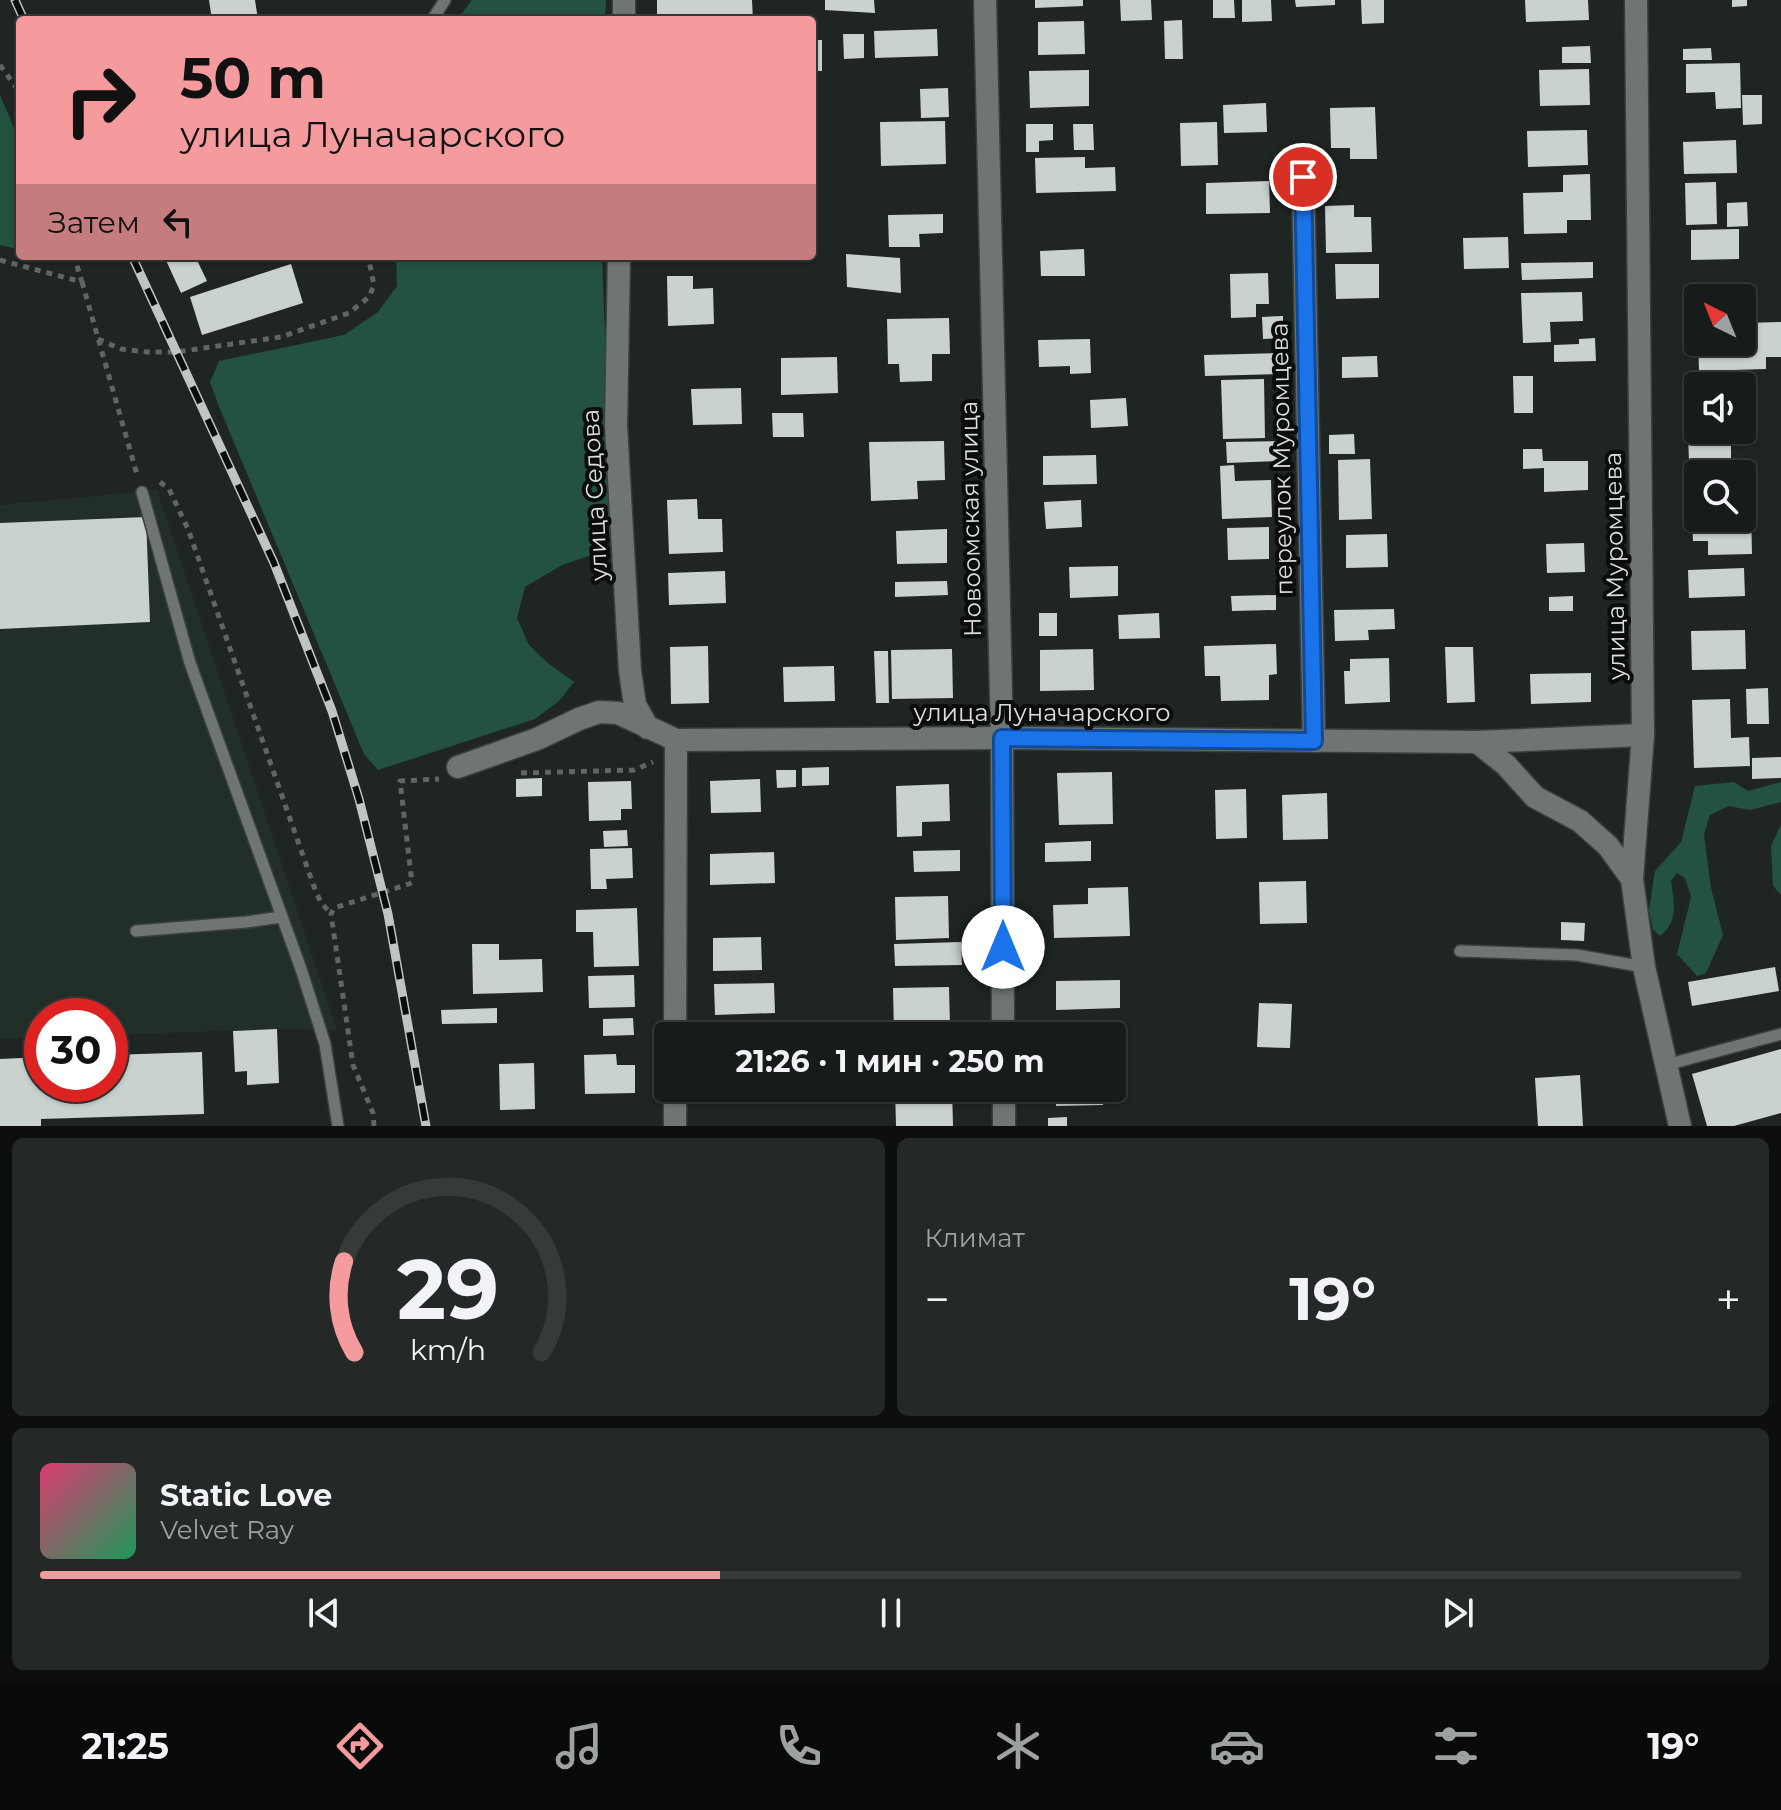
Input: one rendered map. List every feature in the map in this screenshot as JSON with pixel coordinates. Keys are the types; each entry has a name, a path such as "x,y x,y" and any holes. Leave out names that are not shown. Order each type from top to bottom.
{"street":[{"name":"Новоомская улица","path":"985,0 1002,738 1003,1022"},
{"name":"улица Муромцева","path":"1636,0 1643,735 1632,879 1644,967 1680,1126"},
{"name":"переулок Муромцева","path":"1303,177 1314,741"},
{"name":"улица Седова","path":"619,260 616,426 630,671 635,705 648,728"},
{"name":"улица Луначарского","path":"451,772 599,712 618,713 676,740 1002,738 1477,742 1643,735"},
{"path":"675,1022 676,740"},
{"path":"1477,742 1506,765 1535,797 1580,821 1608,846 1632,879"},
{"path":"675,1102 675,1126"},
{"path":"1004,1102 1004,1126"}],"lane":[{"path":"142,492 190,663 301,969 325,1044 338,1126"},
{"path":"136,931 281,917"},
{"path":"1460,951 1577,955 1644,967"},
{"path":"1666,1065 1781,1034"}],"path":[{"path":"0,65 16,87"},
{"path":"0,260 82,282"},
{"path":"75,260 142,492"},
{"path":"98,339 121,349 176,352 281,337 349,313 369,297 374,285 369,260"},
{"path":"137,474 146,477"},
{"path":"156,479 169,489 188,529 313,884 320,901 331,914 353,1065 373,1113 374,1126"},
{"path":"516,774 634,770 655,761 676,740"},
{"path":"331,914 334,908 412,883 400,781 451,772"}],"shaded area":[{"path":"157,490 337,1030 128,1034 128,998 24,998 24,1038 0,1039 0,505"}],"green space":[{"path":"472,0 606,0 605,16 460,16"},
{"path":"0,95 16,133 16,249 0,245"},
{"path":"396,260 602,260 612,524 608,541 597,553 562,565 525,587 517,618 529,645 574,682 559,701 535,719 378,770 364,754 210,382 219,361 344,335 378,312 397,286"},
{"path":"1734,782 1748,791 1781,782 1781,802 1750,810 1729,806 1710,815 1704,834 1711,888 1723,935 1706,973 1697,976 1677,954 1691,897 1685,878 1677,873 1671,881 1673,918 1660,936 1653,930 1649,910 1655,871 1681,842 1695,786"},
{"path":"1781,824 1780,894 1773,886 1771,846"}],"building":[{"path":"209,0 255,0 257,16 211,16"},
{"path":"657,0 752,0 753,16 657,16"},
{"path":"825,0 874,0 875,13 825,10"},
{"path":"1035,0 1083,0 1083,6 1035,8"},
{"path":"1120,0 1151,0 1152,20 1121,21"},
{"path":"1213,0 1234,0 1235,18 1213,18"},
{"path":"1242,0 1271,0 1272,21 1242,22"},
{"path":"1295,0 1335,0 1335,5 1296,7"},
{"path":"1361,0 1384,0 1384,23 1362,24"},
{"path":"1525,0 1588,0 1589,20 1526,22"},
{"path":"1732,0 1747,0 1747,6 1732,7"},
{"path":"1182,20 1183,59 1165,59 1164,21"},
{"path":"1084,21 1085,54 1038,55 1038,22"},
{"path":"937,29 938,56 875,58 874,31"},
{"path":"843,34 864,34 864,58 844,59"},
{"path":"816,40 822,40 822,71 816,71"},
{"path":"1590,46 1591,63 1562,63 1562,47"},
{"path":"1711,48 1712,60 1683,60 1683,49"},
{"path":"1740,63 1741,108 1716,109 1715,92 1686,93 1686,64"},
{"path":"1589,69 1590,105 1540,106 1539,70"},
{"path":"1089,70 1089,106 1030,108 1029,71"},
{"path":"948,88 949,117 921,118 920,89"},
{"path":"1742,95 1762,95 1762,124 1743,125"},
{"path":"1266,103 1267,132 1224,133 1223,105"},
{"path":"1375,107 1377,159 1350,159 1350,148 1331,148 1330,108"},
{"path":"945,121 946,164 881,166 880,122"},
{"path":"1217,122 1218,165 1181,166 1180,123"},
{"path":"1026,124 1053,124 1053,140 1039,141 1039,152 1026,152"},
{"path":"1073,124 1093,124 1094,150 1074,150"},
{"path":"1587,130 1588,165 1528,167 1527,131"},
{"path":"1736,140 1737,173 1684,174 1683,142"},
{"path":"1085,157 1085,168 1115,167 1116,191 1036,193 1035,158"},
{"path":"1590,174 1591,220 1567,220 1567,233 1524,234 1523,193 1563,192 1563,175"},
{"path":"1269,181 1270,213 1206,214 1206,183"},
{"path":"1716,182 1717,224 1686,225 1685,183"},
{"path":"1747,202 1748,226 1727,227 1727,203"},
{"path":"1354,205 1354,217 1371,217 1372,252 1326,253 1325,206"},
{"path":"943,214 943,233 919,234 920,247 889,247 888,215"},
{"path":"1739,229 1739,259 1691,260 1691,230"},
{"path":"1508,237 1509,268 1464,269 1463,238"},
{"path":"1084,249 1085,276 1041,276 1040,251"},
{"path":"846,254 900,258 901,293 847,287"},
{"path":"166,260 197,260 207,281 181,293"},
{"path":"1593,262 1593,278 1522,280 1521,263"},
{"path":"291,264 303,303 202,335 190,297"},
{"path":"1335,264 1379,264 1379,298 1336,299"},
{"path":"1268,273 1269,304 1256,304 1256,317 1231,318 1230,274"},
{"path":"667,276 693,276 693,289 713,288 714,324 668,326"},
{"path":"1582,292 1583,321 1550,322 1551,342 1523,343 1521,293"},
{"path":"1283,316 1283,338 1263,339 1262,317"},
{"path":"949,318 950,354 932,354 932,381 900,382 899,364 888,364 887,319"},
{"path":"1781,322 1781,357 1766,357 1766,369 1699,371 1698,356 1756,356 1756,323"},
{"path":"1595,338 1596,361 1554,362 1554,345 1579,344 1579,339"},
{"path":"1090,339 1091,373 1070,374 1070,366 1039,367 1038,340"},
{"path":"1278,353 1278,374 1205,376 1204,355"},
{"path":"1377,356 1378,377 1342,378 1342,357"},
{"path":"837,357 838,393 781,395 781,358"},
{"path":"1513,376 1533,376 1533,413 1514,413"},
{"path":"1264,379 1265,438 1223,439 1221,380"},
{"path":"741,388 742,424 693,425 691,389"},
{"path":"1126,398 1128,426 1091,428 1090,400"},
{"path":"772,413 803,413 804,437 773,437"},
{"path":"1354,434 1355,454 1329,454 1329,435"},
{"path":"944,441 945,480 917,481 918,499 871,501 869,442"},
{"path":"1280,441 1281,461 1227,463 1226,442"},
{"path":"1688,444 1731,444 1731,460 1689,460"},
{"path":"1523,449 1542,449 1543,461 1588,461 1588,490 1544,492 1544,468 1523,469"},
{"path":"1096,455 1097,484 1043,485 1043,456"},
{"path":"1370,459 1372,519 1339,520 1338,460"},
{"path":"1234,465 1235,481 1271,480 1272,517 1222,519 1220,466"},
{"path":"697,499 698,519 722,519 723,552 669,554 667,500"},
{"path":"1081,500 1082,527 1046,529 1044,502"},
{"path":"146,517 150,622 0,629 0,523"},
{"path":"1269,527 1269,559 1228,560 1227,528"},
{"path":"947,529 947,563 897,564 896,531"},
{"path":"1693,532 1751,532 1752,554 1708,555 1708,541 1693,541"},
{"path":"1387,534 1388,567 1346,568 1346,535"},
{"path":"1584,543 1585,572 1547,573 1546,544"},
{"path":"1118,566 1118,596 1070,598 1069,567"},
{"path":"1744,568 1745,596 1689,598 1688,570"},
{"path":"725,571 726,603 669,605 668,573"},
{"path":"947,581 948,595 895,597 895,582"},
{"path":"1276,595 1276,610 1232,611 1231,596"},
{"path":"1573,596 1573,611 1549,611 1549,597"},
{"path":"1394,609 1395,629 1368,630 1369,640 1335,641 1334,610"},
{"path":"1039,613 1057,613 1057,636 1039,636"},
{"path":"1159,613 1160,638 1119,639 1118,615"},
{"path":"1745,630 1746,669 1692,670 1691,631"},
{"path":"1276,644 1277,674 1269,675 1269,700 1221,701 1220,676 1205,676 1204,646"},
{"path":"708,646 709,703 671,704 670,647"},
{"path":"1445,647 1473,647 1475,702 1447,703"},
{"path":"952,649 953,698 892,699 891,650"},
{"path":"1093,649 1094,690 1040,691 1040,650"},
{"path":"874,651 888,651 889,703 876,703"},
{"path":"1389,658 1390,702 1345,704 1344,671 1350,671 1350,659"},
{"path":"834,666 835,701 784,702 783,667"},
{"path":"1591,673 1591,702 1531,704 1530,674"},
{"path":"1768,688 1769,724 1747,724 1746,689"},
{"path":"1730,699 1731,738 1749,737 1750,766 1694,768 1692,700"},
{"path":"1781,757 1781,778 1752,779 1752,758"},
{"path":"829,767 829,785 802,786 802,768"},
{"path":"776,770 796,770 796,787 777,788"},
{"path":"1112,772 1113,824 1059,825 1057,773"},
{"path":"542,778 542,796 516,797 516,779"},
{"path":"760,779 761,812 711,813 710,781"},
{"path":"631,781 632,809 621,809 621,820 589,821 588,782"},
{"path":"949,784 950,821 922,822 922,836 897,837 896,786"},
{"path":"1246,789 1247,838 1216,839 1215,790"},
{"path":"1327,793 1328,839 1283,840 1282,795"},
{"path":"627,830 628,846 604,847 603,831"},
{"path":"1091,841 1091,861 1045,862 1045,843"},
{"path":"632,848 633,878 606,879 607,889 591,889 590,849"},
{"path":"960,850 960,871 914,872 913,851"},
{"path":"774,852 775,883 710,885 710,854"},
{"path":"1306,881 1307,923 1260,924 1259,882"},
{"path":"1128,887 1130,936 1054,938 1053,905 1088,904 1088,888"},
{"path":"948,896 949,938 896,940 895,897"},
{"path":"637,908 639,966 594,967 593,932 576,932 576,910"},
{"path":"1561,922 1585,923 1584,941 1561,940"},
{"path":"761,937 762,970 713,971 713,938"},
{"path":"961,942 962,965 895,966 894,944"},
{"path":"472,944 499,944 499,960 542,959 543,992 473,994"},
{"path":"1775,967 1779,991 1692,1006 1688,982"},
{"path":"634,975 635,1007 589,1008 588,976"},
{"path":"1120,980 1120,1008 1056,1010 1056,981"},
{"path":"774,983 775,1013 715,1015 714,984"},
{"path":"949,987 950,1022 894,1022 893,988"},
{"path":"1259,1003 1292,1004 1290,1048 1257,1047"},
{"path":"497,1008 497,1023 442,1024 441,1010"},
{"path":"633,1018 634,1035 603,1036 603,1019"},
{"path":"277,1029 279,1083 247,1085 247,1071 235,1072 233,1031"},
{"path":"1781,1049 1781,1113 1734,1126 1707,1126 1692,1074"},
{"path":"202,1052 204,1114 41,1119 41,1126 0,1126 0,1059 24,1058 24,1102 128,1102 128,1054"},
{"path":"616,1054 617,1065 635,1065 635,1093 585,1094 584,1055"},
{"path":"534,1063 535,1109 500,1110 499,1064"},
{"path":"1580,1075 1583,1126 1538,1126 1535,1078"},
{"path":"895,1102 952,1102 953,1126 896,1126"},
{"path":"1056,1102 1103,1102 1103,1105 1056,1106"},
{"path":"1067,1117 1067,1126 1048,1126 1048,1118"}],"railway":[{"path":"15,0 22,16"},
{"path":"134,260 274,563 332,711 359,799 388,914 426,1126"}],"route":[{"path":"1003,947 1002,738 1314,741 1303,177"}]}
